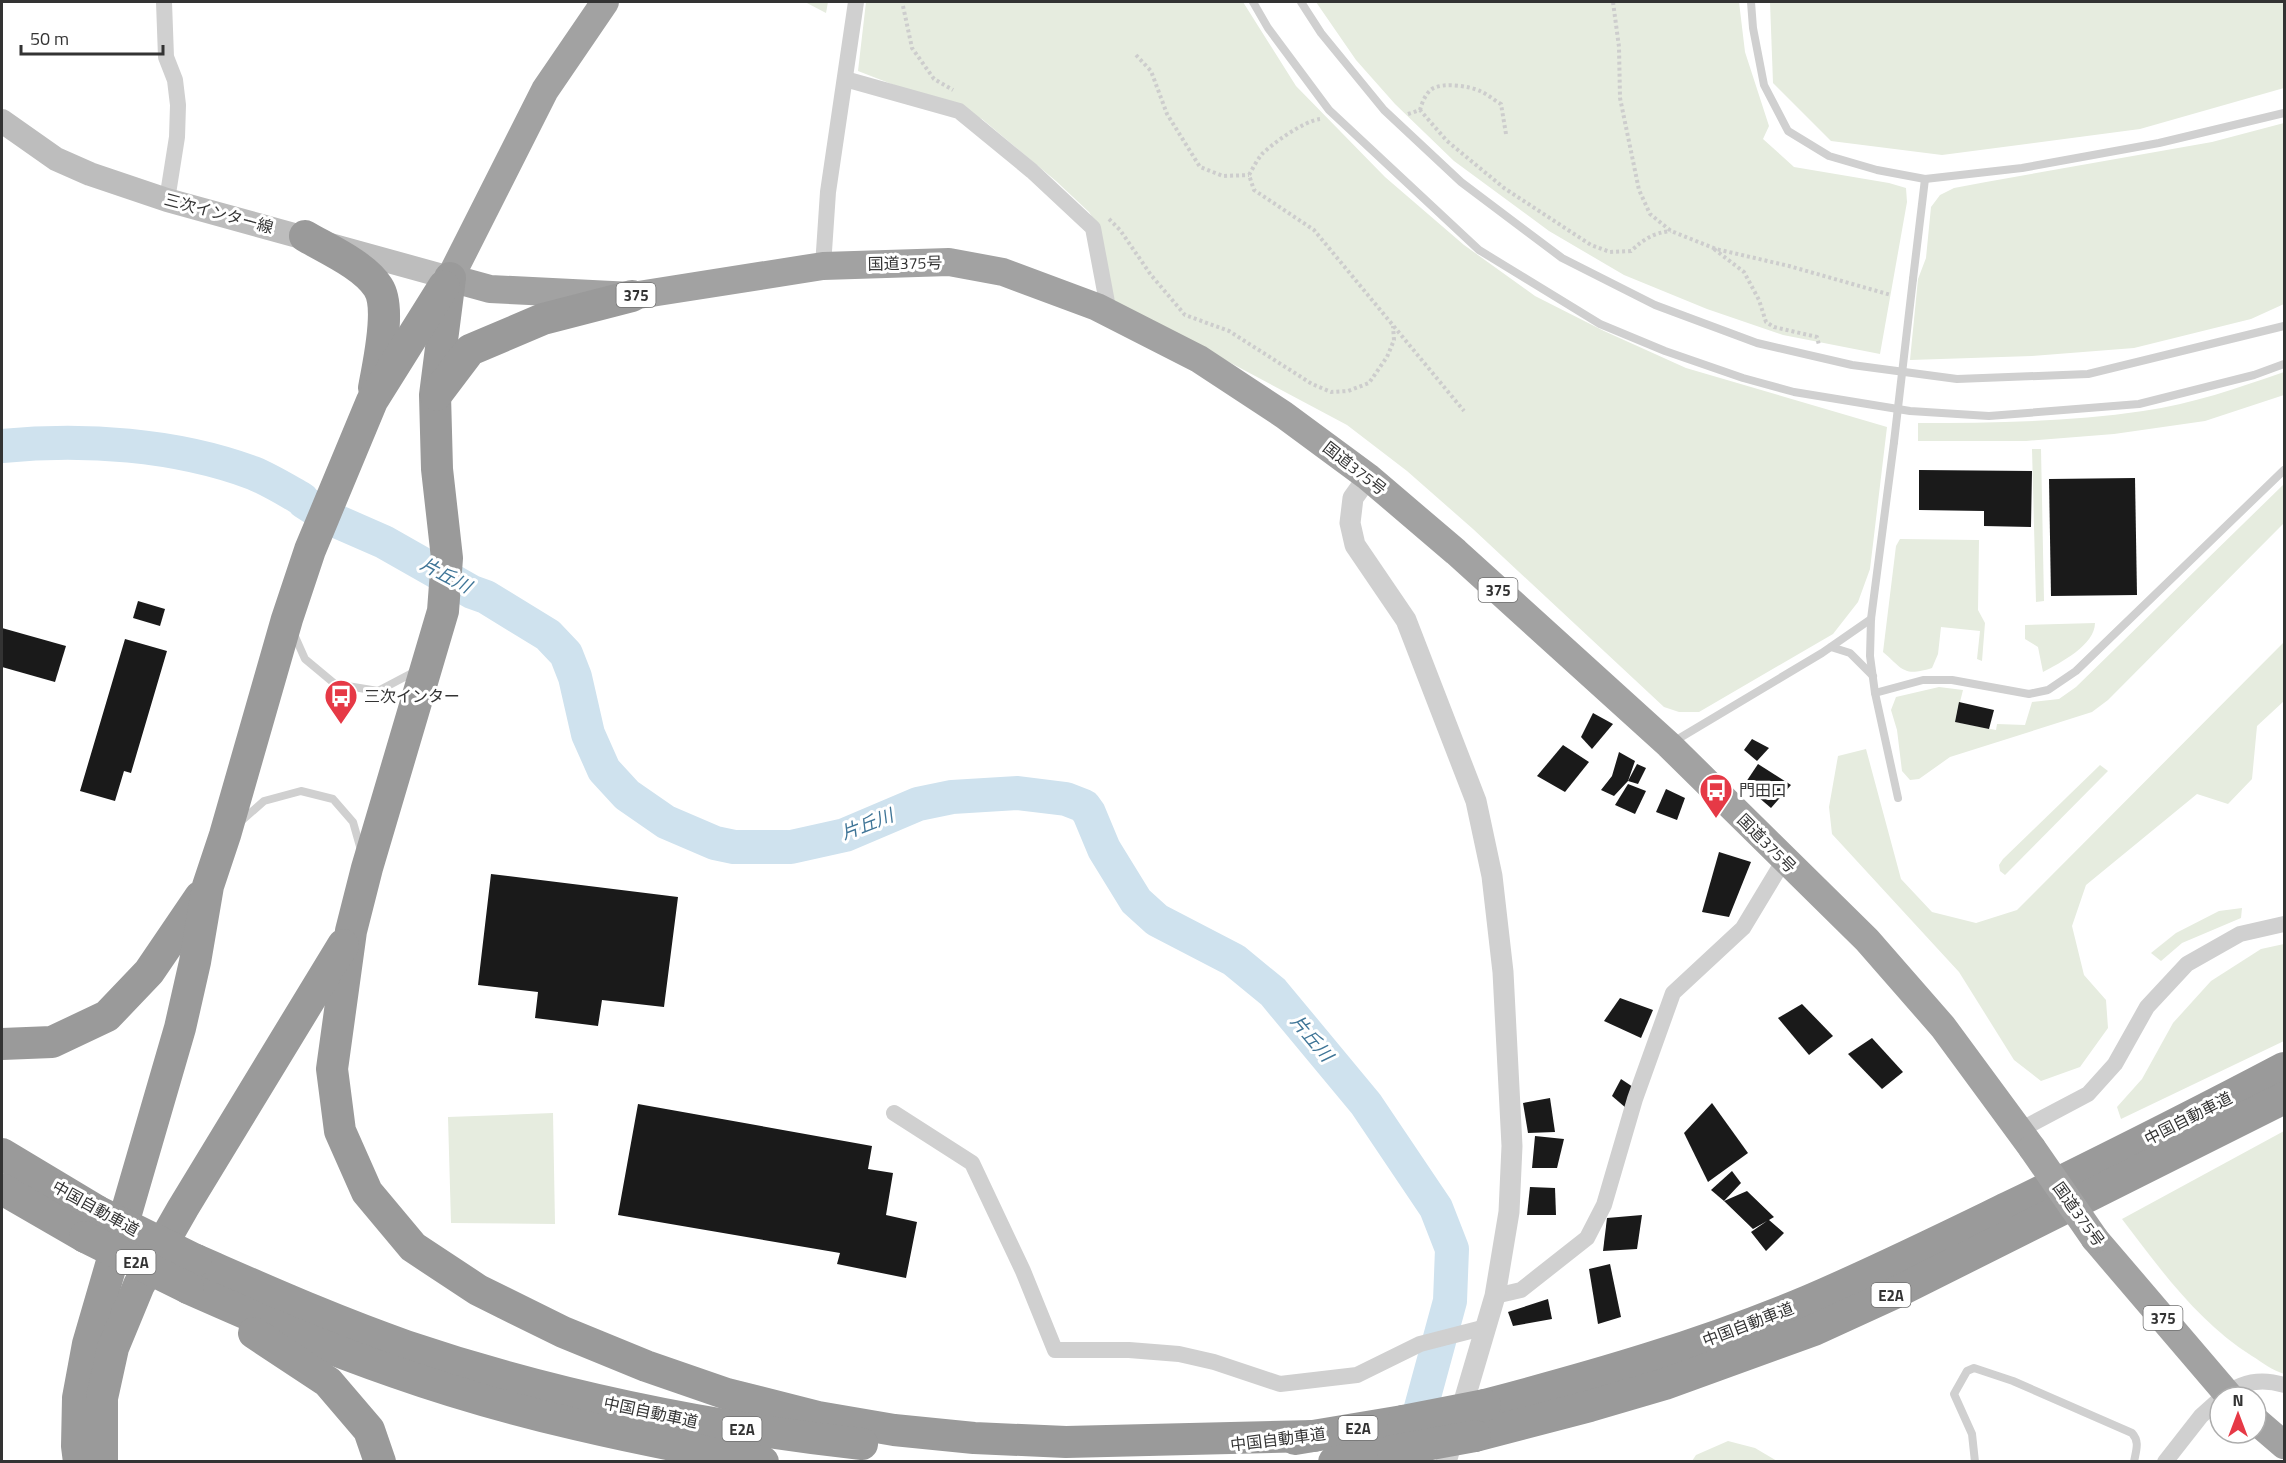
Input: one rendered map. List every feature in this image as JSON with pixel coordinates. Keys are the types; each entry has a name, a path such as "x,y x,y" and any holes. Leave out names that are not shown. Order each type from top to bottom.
{"highway":[{"path":"79,1461 78,1398 88,1344 180,1028 195,962 208,886 225,835 287,619 310,550 372,401 450,278 545,90 605,2"},
{"path":"305,236 354,264 379,287 385,317 372,401"},
{"name":"国道375号","path":"450,278 490,289 632,296 823,266 949,262 1003,272 1109,313 1199,359 1284,415 1368,477 1456,552 1669,745 1867,940 1943,1027 2095,1239 2215,1385"},
{"path":"450,278 435,395 437,469 447,558 443,611 367,868 351,931 332,1069 340,1131 367,1192 413,1247 478,1290 563,1332 646,1366 727,1394 818,1417 917,1432 1066,1442 1314,1436"},
{"path":"435,395 470,350 543,319 632,296"},
{"path":"2,1044 52,1042 107,1016 149,972 208,886"},
{"path":"102,1461 102,1398 113,1348 139,1285 183,1208 351,931"},
{"name":"中国自動車道","path":"192,1274 302,1306 406,1346 505,1376 602,1402 692,1421 789,1436 873,1445 1070,1454 1182,1449 1314,1436 1485,1405 1602,1374 1669,1353 1807,1301 1885,1267 2157,1135 2284,1068"},
{"name":"中国自動車道","path":"1334,1461 1475,1436 1590,1406 1665,1384 1814,1329 1897,1292 2284,1098"},
{"name":"中国自動車道","path":"2,1154 91,1224"},
{"name":"中国自動車道","path":"2,1190 91,1224 192,1274 290,1333 396,1373 496,1404 589,1428 684,1448 763,1461"},
{"path":"192,1274 328,1382 369,1430 380,1461"},
{"path":"2268,1431 2284,1445"}],"main road":[{"name":"三次インター線","path":"2,121 56,159 90,174 166,200 305,236 450,278"}],"street":[{"path":"164,2 166,57 175,80 178,105 177,137 166,200"},
{"path":"823,266 828,192 856,2"},
{"path":"844,79 959,111 1032,171 1093,228 1109,313"},
{"path":"1368,477 1353,498 1350,523 1355,545 1406,620 1476,801 1492,876 1503,972 1512,1146 1509,1212 1495,1296 1446,1461"},
{"path":"1495,1296 1521,1290 1587,1238 1604,1205 1635,1099 1673,993 1743,928 1784,860"},
{"path":"2025,1140 2088,1094 2115,1064 2147,1007 2187,964 2240,934 2284,924"},
{"path":"894,1113 972,1163 1023,1271 1054,1350 1129,1350 1179,1354 1214,1362 1280,1384 1357,1375 1420,1344 1486,1327"},
{"path":"2242,1385 2246,1382 2271,1381 2284,1385"},
{"path":"2165,1461 2200,1416 2208,1410"}],"lane":[{"path":"1253,2 1268,28 1336,117 1479,250 1600,324 1743,378 1794,392 1910,411 1989,416 2139,404 2254,375 2284,364"},
{"path":"1301,2 1321,33 1394,120 1461,182 1562,258 1655,305 1757,342 1852,365 1957,379 2088,374 2284,326"},
{"path":"1751,2 1753,28 1764,85 1788,131 1829,156 1877,170 1925,179 2022,168 2159,143 2284,113"},
{"path":"1898,798 1872,676 1871,619 1925,179"},
{"path":"1875,693 1923,681 1952,681 2030,694 2048,690 2076,671 2284,470"},
{"path":"287,619 305,659 335,684 378,691 427,665"},
{"path":"1669,745 1831,647 1871,619"},
{"path":"1831,647 1850,653 1872,676"},
{"path":"225,835 264,801 301,791 333,799 353,822 367,868"},
{"path":"1975,1461 1972,1434 1954,1394 1967,1371 1974,1368 2013,1381 2132,1432 2137,1438 2138,1445 2134,1461"}],"path":[{"path":"1613,2 1619,47 1620,98 1639,190 1650,214 1672,231 1711,247 1891,295"},
{"path":"903,6 912,48 934,79 954,91"},
{"path":"1136,55 1151,71 1167,114 1200,167 1223,176 1249,175"},
{"path":"1420,110 1423,100 1432,89 1448,86 1470,88 1480,91 1501,104 1506,134"},
{"path":"1394,120 1420,110"},
{"path":"1420,110 1447,141 1504,188 1591,245 1610,252 1631,251 1655,233 1672,231"},
{"path":"1249,175 1262,155 1294,131 1314,120 1336,117"},
{"path":"1249,175 1254,190 1314,230 1464,411"},
{"path":"1107,216 1120,230 1151,275 1185,315 1229,331 1312,384 1330,392 1348,391 1369,383 1387,357 1394,340 1393,326"},
{"path":"1711,247 1744,272 1759,300 1766,322 1774,327 1817,338 1822,358"}],"shaded area":[{"path":"805,2 828,2 826,13"},
{"path":"866,2 1243,2 1296,86 1385,177 1464,245 1535,296 1604,331 1686,368 1887,427 1870,569 1858,602 1833,634 1699,712 1679,712 1664,707 1473,529 1407,471 1347,425 1111,299 1101,231 1089,212 1056,181 982,119 858,71"},
{"path":"1316,2 1739,2 1745,52 1769,126 1763,139 1794,167 1906,188 1907,202 1880,354 1783,335 1707,309 1624,275 1549,231 1454,161 1395,104 1356,60"},
{"path":"1770,2 2284,2 2284,88 2140,129 1942,155 1831,141 1773,83"},
{"path":"2284,123 2284,304 2251,319 2134,348 2032,356 1910,360 1918,279 1926,258 1931,207 1940,195 1954,188 2212,142"},
{"path":"2284,372 2284,395 2205,421 2114,434 2026,441 1918,441 1918,423 2059,420 2115,415 2197,400"},
{"path":"2032,449 2041,449 2044,601 2036,602"},
{"path":"2284,484 2284,523 2108,700 2092,712 1950,757 1919,779 1910,780 1902,771 1897,730 1891,710 1896,697 1939,687 1963,690 1955,722 1996,730 1997,724 2025,725 2032,702 2059,699 2076,687"},
{"path":"1900,539 1979,540 1978,610 1985,623 1982,661 1977,659 1980,631 1941,627 1938,654 1932,668 1915,672 1904,670 1883,652 1896,546"},
{"path":"2095,623 2089,639 2083,646 2043,672 2038,647 2025,639 2025,625"},
{"path":"2284,642 2284,701 2257,726 2252,779 2228,804 2197,794 2086,885 2072,926 2084,975 2106,1000 2108,1028 2080,1067 2041,1081 2014,1060 1959,972 1832,834 1829,807 1838,756 1866,749 1901,879 1932,912 1976,923 2017,910"},
{"path":"2100,765 2108,771 2005,875 2000,871 1999,865 2003,859"},
{"path":"2242,908 2241,918 2182,943 2161,961 2151,953 2176,933 2219,911"},
{"path":"2284,944 2284,1041 2121,1119 2117,1107 2142,1079 2173,1023 2211,981 2261,949"},
{"path":"553,1113 555,1224 451,1223 448,1117"},
{"path":"2284,1131 2284,1374 2232,1342 2197,1311 2122,1219"},
{"path":"1728,1441 1755,1448 1777,1461 1692,1461 1696,1455"}],"building":[{"path":"1919,470 2032,471 2031,527 1984,526 1984,511 1919,510"},
{"path":"2135,478 2137,595 2051,596 2049,479"},
{"path":"138,601 165,609 160,626 133,618"},
{"path":"2,628 66,646 55,682 2,667"},
{"path":"125,639 167,651 131,773 124,771 115,801 80,791"},
{"path":"1959,702 1994,710 1989,729 1955,722"},
{"path":"1593,713 1613,724 1592,749 1581,737"},
{"path":"1752,739 1769,748 1757,761 1744,750"},
{"path":"1563,745 1589,762 1565,792 1537,776"},
{"path":"1619,752 1635,761 1628,781 1614,796 1601,790 1612,776"},
{"path":"1637,764 1646,768 1638,784 1628,781"},
{"path":"1758,764 1791,785 1771,808 1744,785"},
{"path":"1628,784 1646,791 1635,814 1615,805"},
{"path":"1666,789 1685,798 1677,820 1656,812"},
{"path":"1719,852 1751,862 1729,917 1702,912"},
{"path":"491,874 678,897 664,1007 602,1000 598,1026 535,1018 538,992 478,985"},
{"path":"1620,998 1653,1010 1641,1038 1604,1021"},
{"path":"1802,1004 1833,1036 1809,1055 1778,1018"},
{"path":"1872,1038 1903,1072 1882,1089 1848,1054"},
{"path":"1621,1079 1633,1087 1626,1108 1612,1096"},
{"path":"1550,1098 1555,1132 1528,1133 1523,1103"},
{"path":"1712,1103 1748,1153 1708,1182 1684,1133"},
{"path":"638,1104 872,1146 868,1169 893,1173 886,1215 917,1222 906,1278 837,1264 840,1253 618,1215"},
{"path":"1535,1136 1564,1139 1557,1168 1532,1168"},
{"path":"1732,1171 1741,1183 1724,1201 1711,1190"},
{"path":"1530,1187 1555,1188 1556,1215 1527,1215"},
{"path":"1747,1191 1774,1217 1769,1220 1784,1233 1766,1251 1751,1232 1767,1221 1753,1229 1724,1201"},
{"path":"1642,1215 1637,1249 1603,1251 1607,1218"},
{"path":"1610,1264 1621,1317 1598,1324 1589,1269"},
{"path":"1548,1299 1552,1319 1513,1326 1508,1312"}],"waterway":[{"name":"片丘川","path":"2,446 96,443 161,450 223,463 266,479 302,499 329,518 384,542 472,592 486,597 548,635 566,654 575,677 588,734 604,770 627,795 666,822 715,843 734,847 791,847 845,835 918,804 952,797 1018,793 1066,799 1084,806 1104,849 1136,901 1157,920 1234,960 1273,992 1366,1104 1436,1208 1452,1249 1450,1301 1410,1448"}],"place":[{"name":"三次インター","path":"341,725"},
{"name":"門田口","path":"1716,819"}]}
